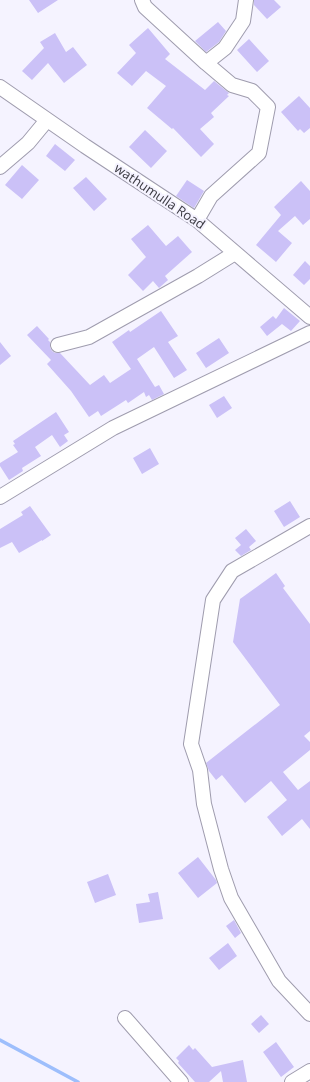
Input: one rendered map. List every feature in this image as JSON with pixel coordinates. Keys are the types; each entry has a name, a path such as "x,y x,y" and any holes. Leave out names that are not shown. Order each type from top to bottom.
{"street":[{"path":"142,0 145,7 206,64 232,85 252,91 268,107 259,153 212,196 197,220"},
{"path":"206,64 225,48 243,21 246,0"},
{"name":"wathumulla Road","path":"0,87 197,220 310,317"},
{"path":"0,167 28,143 47,120"},
{"path":"58,345 89,337 198,276 235,253"},
{"path":"0,497 113,428 310,333"},
{"path":"308,531 232,571 213,600 192,744 200,770 204,804 231,898 279,981 310,1014"},
{"path":"125,1018 181,1082"},
{"path":"292,1082 310,1071"}],"building":[{"path":"29,0 58,0 38,13"},
{"path":"254,0 274,0 281,7 267,19 254,5"},
{"path":"218,22 226,31 219,42 206,52 195,41"},
{"path":"148,28 170,54 165,59 205,90 214,81 229,93 227,95 229,96 211,113 214,117 200,129 214,144 201,157 173,128 172,129 147,108 166,86 146,71 132,86 117,73 136,53 129,45"},
{"path":"55,33 66,52 73,47 87,65 64,83 48,63 32,80 22,71 44,48 40,42"},
{"path":"249,39 269,61 257,72 237,50"},
{"path":"299,96 310,108 310,128 304,133 300,129 298,131 281,112"},
{"path":"145,130 167,151 151,168 129,147"},
{"path":"55,144 75,160 65,171 46,156"},
{"path":"22,165 39,180 22,199 5,185"},
{"path":"86,177 107,199 94,211 73,188"},
{"path":"187,180 204,191 194,208 176,196"},
{"path":"301,181 310,191 310,219 303,225 295,216 278,231 292,243 276,262 256,245 281,215 274,207"},
{"path":"148,225 166,246 178,236 192,252 165,276 168,280 159,288 153,281 143,291 128,275 146,257 131,239"},
{"path":"305,261 310,266 310,279 304,285 293,275"},
{"path":"284,308 300,321 291,331 282,324 267,336 260,327 273,316 276,319"},
{"path":"161,311 178,336 168,342 187,370 174,378 154,347 137,359 155,387 159,385 164,394 152,400 149,395 146,397 144,392 128,403 126,400 101,416 98,411 89,417 71,391 47,364 51,360 27,335 37,326 49,339 48,340 52,351 55,353 60,353 90,385 104,375 110,383 131,369 112,342"},
{"path":"219,338 229,353 206,368 196,353"},
{"path":"0,342 11,356 0,365"},
{"path":"224,396 232,408 217,418 209,405"},
{"path":"56,412 69,432 64,435 68,441 60,447 52,435 35,447 41,456 22,468 23,471 9,480 0,466 0,463 18,452 13,445 15,444 13,441"},
{"path":"150,448 159,464 142,474 133,458"},
{"path":"290,501 300,517 284,527 274,511"},
{"path":"30,506 51,535 19,553 12,542 0,548 0,529 23,515 21,512"},
{"path":"246,529 256,541 249,547 251,550 241,556 235,550 241,545 235,538"},
{"path":"276,573 285,586 283,588 310,624 310,731 304,736 310,742 310,750 283,772 298,790 310,781 310,829 302,819 282,836 267,817 287,800 271,781 245,803 222,775 216,780 209,771 206,763 280,705 233,642 240,599"},
{"path":"198,857 217,883 198,898 178,873"},
{"path":"108,874 116,895 95,903 87,882"},
{"path":"158,892 163,919 139,923 136,904 150,902 148,894"},
{"path":"234,920 241,933 235,938 226,926"},
{"path":"228,943 237,956 219,970 209,958"},
{"path":"261,1015 269,1024 259,1033 251,1024"},
{"path":"276,1042 294,1067 281,1077 263,1052"},
{"path":"189,1045 193,1050 195,1048 212,1067 243,1060 247,1082 223,1082 221,1071 209,1082 195,1082 178,1063 179,1061 176,1058"}],"waterway":[{"path":"0,1040 78,1082"}]}
